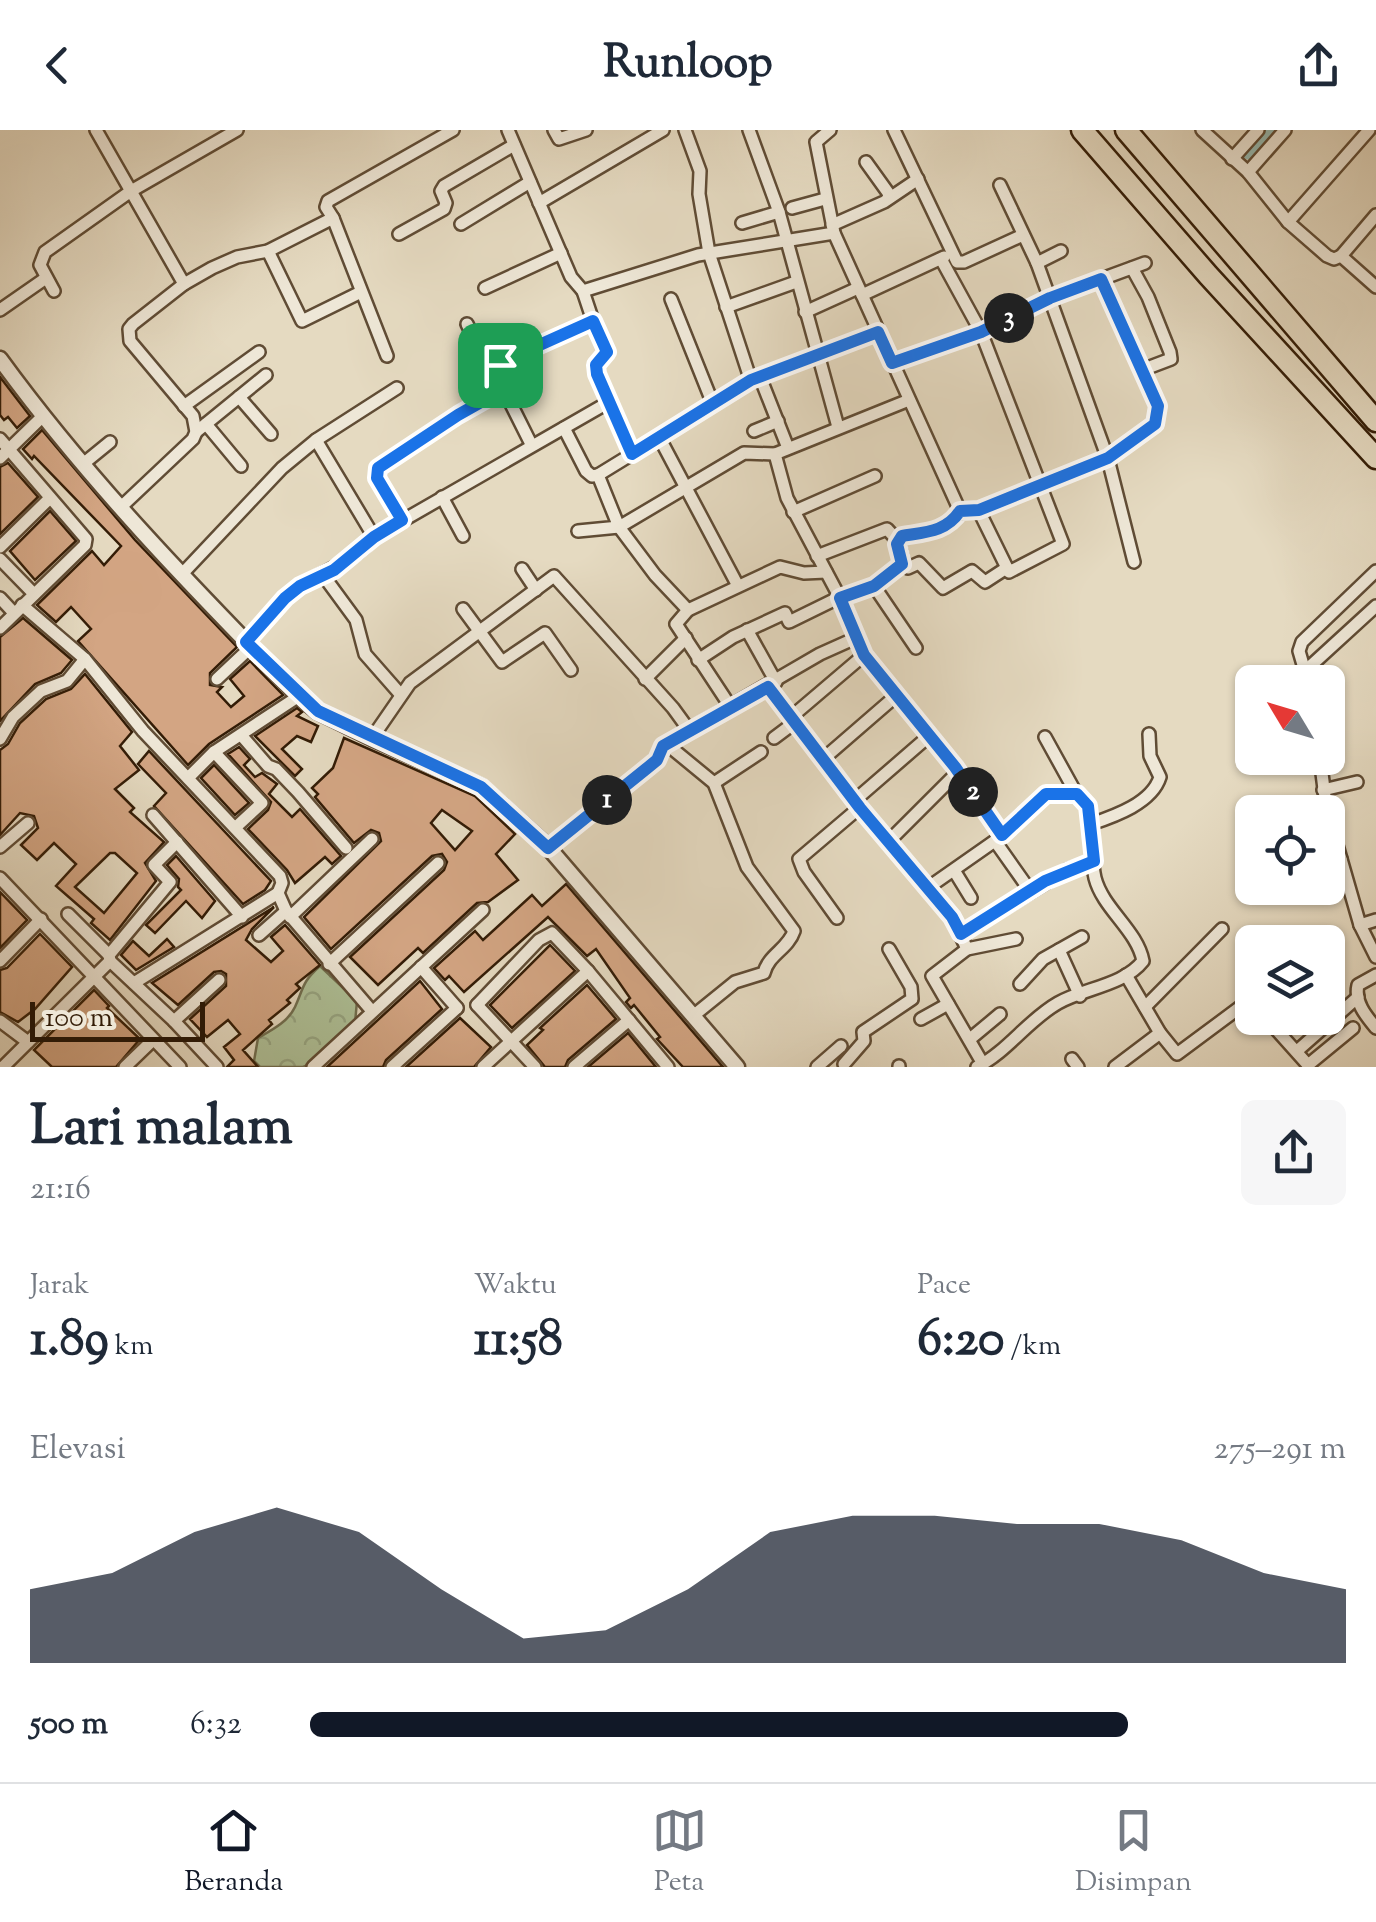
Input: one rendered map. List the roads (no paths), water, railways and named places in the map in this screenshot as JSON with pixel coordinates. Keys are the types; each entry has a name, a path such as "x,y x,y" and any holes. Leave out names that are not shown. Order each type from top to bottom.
{"highway":[{"path":"1082,130 1376,458"},
{"path":"1126,130 1376,421"}],"street":[{"path":"96,130 184,284"},
{"path":"54,291 40,265 45,252 131,191 236,130"},
{"path":"388,356 326,207 328,201 453,130"},
{"path":"508,130 570,277 582,291 607,352 596,369 632,454"},
{"path":"554,130 559,140 586,130"},
{"path":"539,203 663,130"},
{"path":"685,130 700,171 709,253 726,307 788,448"},
{"path":"749,130 786,210 787,240 796,282 838,427"},
{"path":"830,130 816,142 833,229 960,511"},
{"path":"894,130 981,332 1063,544 1009,572 979,510"},
{"path":"1202,130 1239,165 1288,222 1327,256 1340,256 1376,287"},
{"path":"1239,165 1258,130"},
{"path":"1239,165 1285,130"},
{"path":"1288,222 1368,130"},
{"path":"398,234 444,209 446,203 440,191 444,186 514,146"},
{"path":"866,162 888,198"},
{"path":"582,291 709,253 833,229 918,179"},
{"path":"461,224 530,182"},
{"path":"1000,185 1037,262 1108,458 1134,562"},
{"path":"742,223 825,199"},
{"path":"1340,256 1376,216"},
{"path":"241,466 201,428 128,336 133,324 184,284 223,262 268,251 333,218"},
{"path":"947,256 960,263 1023,235"},
{"path":"268,251 302,321 360,292"},
{"path":"1037,262 1062,251"},
{"path":"485,288 560,254"},
{"path":"805,312 947,256"},
{"path":"892,363 981,332 1050,298 1145,263"},
{"path":"1132,268 1170,352 1166,362 1142,370"},
{"path":"0,310 46,278"},
{"path":"960,511 979,510 1108,458 1150,430 1159,415 1101,279"},
{"path":"726,307 796,282"},
{"path":"671,299 714,404"},
{"path":"497,373 508,358 593,321"},
{"path":"468,324 531,444"},
{"path":"564,428 589,474 598,474 755,379 878,332"},
{"path":"184,406 259,352"},
{"path":"0,359 42,417 120,507 299,696 318,711 481,787 548,848 737,1067"},
{"path":"120,507 201,428 266,375"},
{"path":"183,574 282,468 316,440 397,388"},
{"path":"402,520 377,478 378,468 504,389"},
{"path":"239,397 271,434"},
{"path":"578,531 620,527 744,453 775,454 910,400"},
{"path":"217,679 285,598 402,520 609,402"},
{"path":"5,454 42,417"},
{"path":"754,430 778,422"},
{"path":"659,437 738,584"},
{"path":"0,439 5,454 86,540 0,628"},
{"path":"316,440 374,537"},
{"path":"83,464 110,442"},
{"path":"775,454 793,512 840,598 864,655 958,772 1030,892"},
{"path":"598,474 620,527 688,610"},
{"path":"793,512 874,476"},
{"path":"442,497 463,536"},
{"path":"0,547 50,498"},
{"path":"898,541 902,536 942,529 952,524 960,511"},
{"path":"818,556 887,528 898,541 902,564 908,568 919,563 943,588 972,571 985,582 1005,569"},
{"path":"0,559 34,594"},
{"path":"698,660 785,613 790,622 874,586 902,564"},
{"path":"730,706 676,624 688,610 780,567 804,573 826,572"},
{"path":"522,569 536,590"},
{"path":"1304,665 1302,642 1376,571"},
{"path":"323,575 356,620 371,664 401,695"},
{"path":"372,738 410,683 554,576 689,730"},
{"path":"874,586 916,648"},
{"path":"0,598 85,659 133,719 282,880 278,893 134,982"},
{"path":"1319,665 1376,606"},
{"path":"463,609 502,662 546,633 570,670"},
{"path":"748,630 792,720 857,805 952,917 967,948"},
{"path":"548,848 646,769 670,742 858,636"},
{"path":"645,679 686,638"},
{"path":"774,738 864,655"},
{"path":"0,739 13,717 42,691 67,681 85,659"},
{"path":"822,760 897,694"},
{"path":"188,778 214,752 299,696"},
{"path":"1092,824 1128,808 1157,786 1160,777 1150,756 1149,734"},
{"path":"241,735 346,848"},
{"path":"837,918 799,859 929,736"},
{"path":"1016,938 967,948 932,976 970,1039 980,1066 1061,1001 1126,974 1143,961 1095,878 1088,806 1045,737"},
{"path":"670,742 669,746 714,783 747,867 794,932 766,962 764,973 735,982 693,1016"},
{"path":"214,752 262,803 236,827"},
{"path":"714,783 761,752"},
{"path":"889,840 958,772"},
{"path":"1321,775 1323,795"},
{"path":"1322,790 1356,782"},
{"path":"929,888 998,838 1046,794 1077,794"},
{"path":"153,815 242,917"},
{"path":"0,847 28,823"},
{"path":"259,935 372,839"},
{"path":"3,1067 94,976 170,882 154,864 176,842"},
{"path":"961,934 1056,876 1094,861"},
{"path":"330,964 438,863"},
{"path":"955,872 970,898"},
{"path":"1345,873 1360,926 1376,957"},
{"path":"0,878 180,1067"},
{"path":"278,893 288,914 371,1010"},
{"path":"313,1067 483,910"},
{"path":"68,914 216,1066"},
{"path":"0,961 41,918"},
{"path":"1360,926 1376,920"},
{"path":"1144,1006 1222,929"},
{"path":"392,1067 458,1008 478,1005 539,940 552,932 668,1067"},
{"path":"1020,984 1043,958 1082,937"},
{"path":"817,1067 838,1049 846,1065 864,1041 863,1032 912,999 911,986 889,949"},
{"path":"1059,950 1080,996"},
{"path":"421,967 458,1008"},
{"path":"482,1067 588,971"},
{"path":"1126,974 1160,1033 1186,1067"},
{"path":"1376,975 1358,985 1362,1012 1376,1028"},
{"path":"174,1020 219,980"},
{"path":"1297,1051 1358,997"},
{"path":"922,1019 948,1004"},
{"path":"478,1005 534,1067"},
{"path":"1177,1054 1235,1011"},
{"path":"970,1039 1000,1014"},
{"path":"574,1067 629,1020"},
{"path":"0,1021 28,1042"},
{"path":"1282,1035 1308,1066 1353,1028"},
{"path":"1115,1067 1160,1033"},
{"path":"125,1067 153,1040"}],"waterway":[{"path":"1250,150 1267,130"}]}
